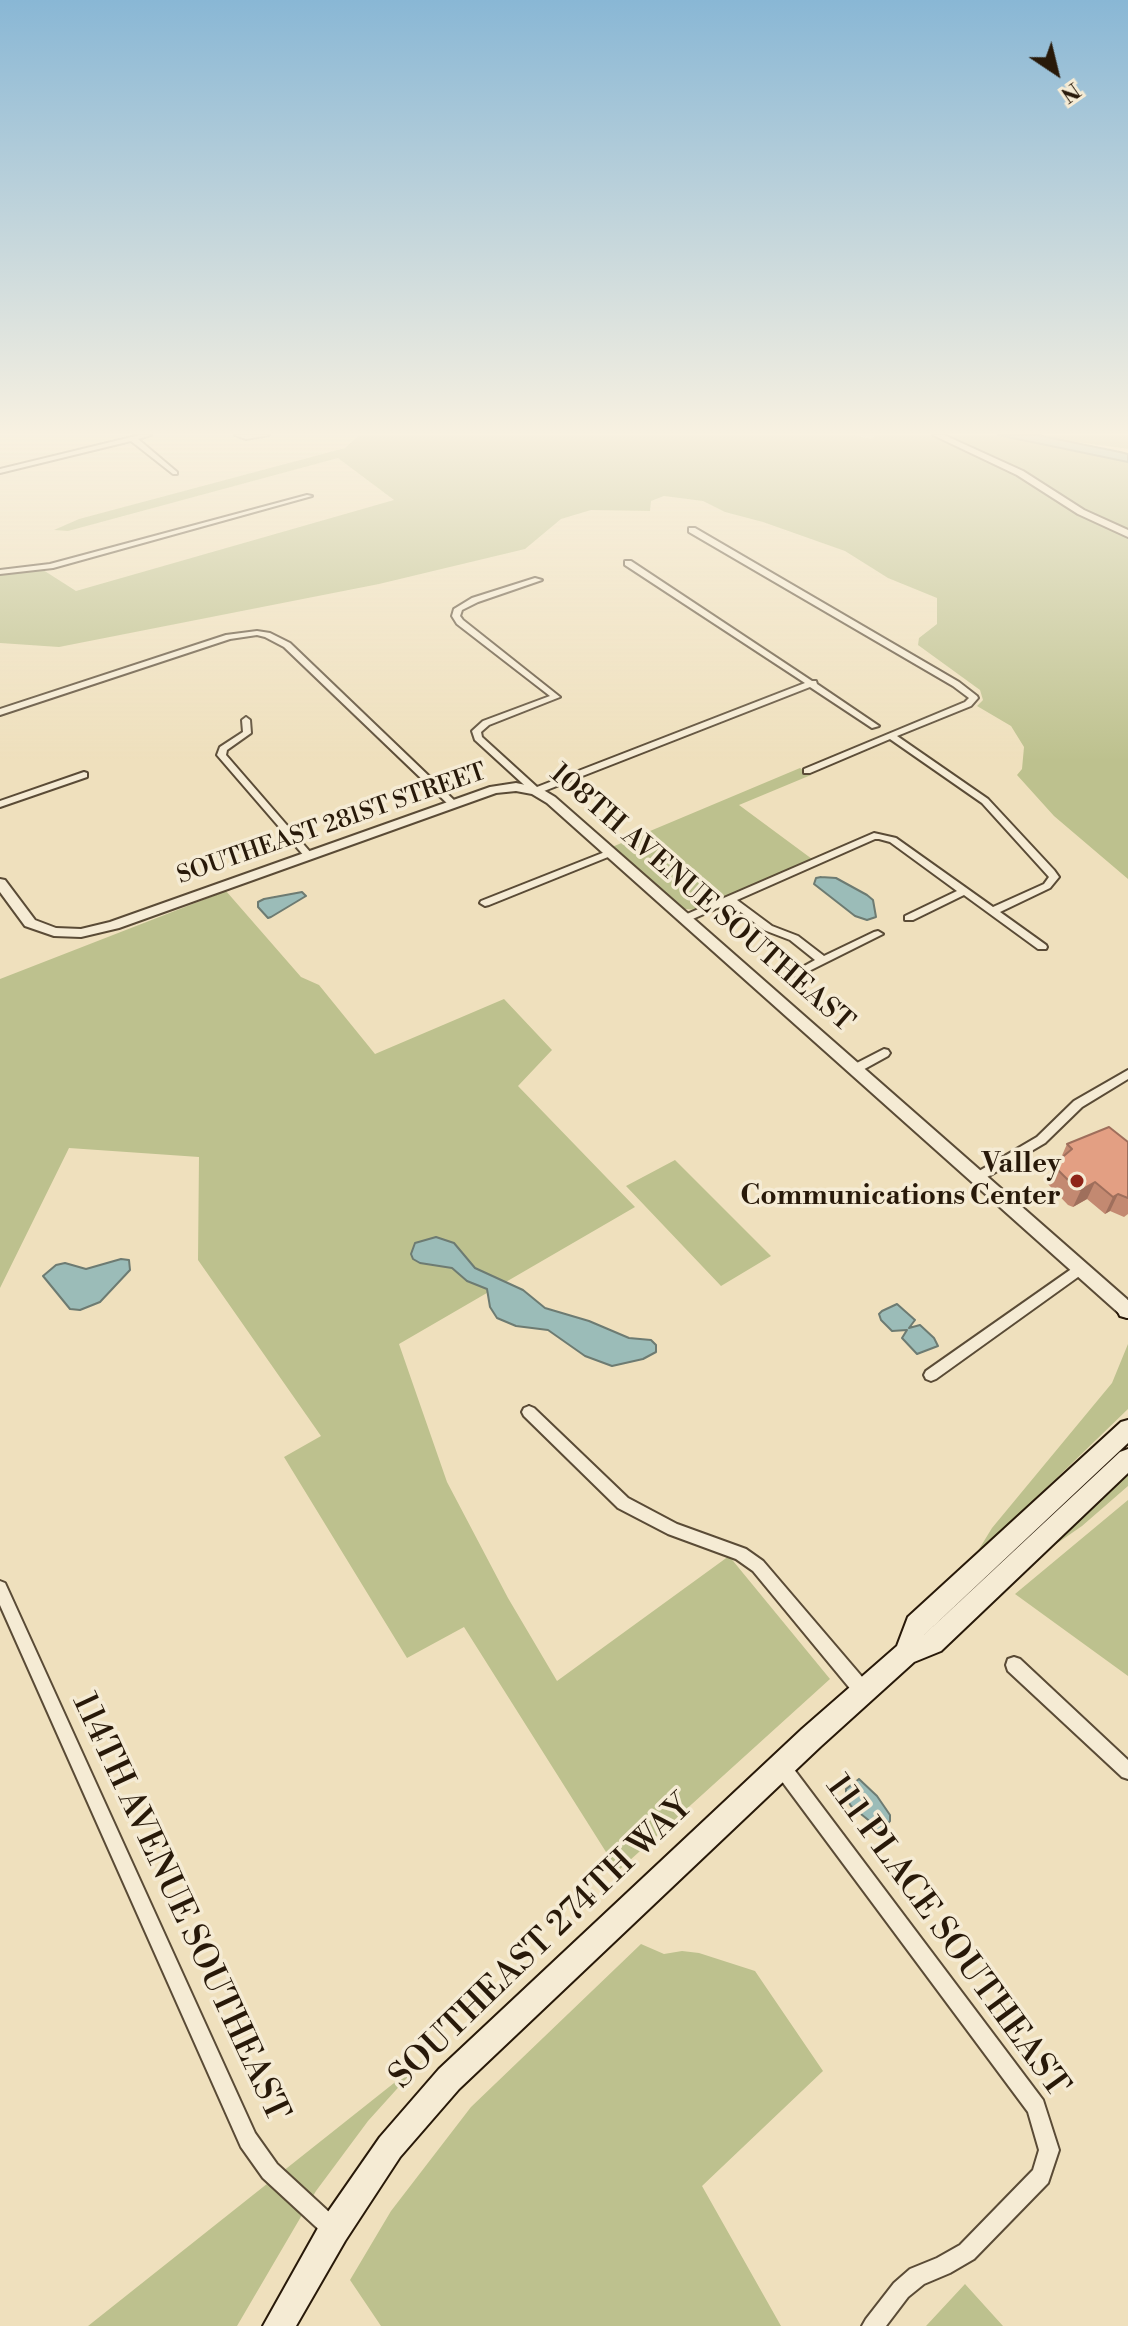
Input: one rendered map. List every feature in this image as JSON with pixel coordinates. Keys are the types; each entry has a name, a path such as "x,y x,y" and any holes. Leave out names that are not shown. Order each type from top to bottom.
{"main road":[{"name":"SOUTHEAST 274TH WAY","path":"906,1654 916,1625 1128,1429"},
{"name":"SOUTHEAST 274TH WAY","path":"279,2326 334,2230 390,2147 449,2079 863,1691 906,1654 933,1643 1128,1459"}],"street":[{"path":"0,572 50,566 133,544"},
{"path":"715,544 956,684 974,698 968,704 807,771"},
{"path":"628,563 875,726"},
{"name":"108TH AVENUE SOUTHEAST","path":"538,580 475,600 458,609 456,616 460,622 556,697 486,723 476,731 478,738 1128,1310"},
{"path":"0,712 229,637 257,633 287,645 453,804"},
{"name":"SOUTHEAST 281ST STREET","path":"0,883 24,918 42,930 65,934 96,930 453,804 506,788 536,791 813,683"},
{"path":"246,720 247,733 223,749 221,755 308,855"},
{"path":"891,736 985,801 1054,877 1047,886 994,911"},
{"path":"0,804 84,775"},
{"path":"684,919 874,836 893,840 1042,947"},
{"path":"485,903 610,853"},
{"path":"909,918 965,891"},
{"path":"730,899 768,928 794,938 823,961"},
{"path":"795,974 878,934"},
{"path":"855,1069 884,1053"},
{"path":"978,1177 1041,1140 1078,1104 1128,1074"},
{"path":"931,1375 1080,1268"},
{"path":"529,1412 623,1503 673,1529 741,1554 758,1566 863,1691"},
{"name":"114TH AVENUE SOUTHEAST","path":"0,1588 248,2140 270,2171 334,2230"},
{"path":"1014,1665 1128,1771"},
{"name":"111 PLACE SOUTHEAST","path":"781,1766 1036,2107 1049,2150 1041,2176 986,2233 967,2252 917,2276 901,2290 873,2326"}],"green space":[{"path":"242,544 532,544 525,549 379,584 59,647 0,643 0,572 40,568 76,591"},
{"path":"824,544 1128,544 1128,879 1054,816 1017,775 1022,769 1024,747 1011,726 977,706 983,700 980,690 918,645 919,638 937,624 937,598 888,578 845,551"},
{"path":"800,768 811,775 739,805 812,859 698,910 684,909 612,847"},
{"path":"226,891 301,977 319,985 375,1054 504,999 552,1050 518,1086 635,1207 399,1344 447,1482 508,1598 557,1681 729,1556 830,1679 618,1871 464,1627 407,1658 284,1457 321,1436 198,1260 199,1157 69,1148 0,1288 0,979"},
{"path":"675,1160 771,1256 721,1286 626,1186"},
{"path":"1128,1344 1128,1409 973,1559 992,1528 1112,1383"},
{"path":"1128,1473 1128,1486 1082,1526 1030,1562"},
{"path":"1128,1500 1128,1676 1015,1594"},
{"path":"641,1944 664,1954 682,1951 699,1953 755,1971 823,2071 702,2186 781,2326 381,2326 350,2280 391,2211 471,2107"},
{"path":"423,2060 368,2121 316,2191 237,2326 88,2326"},
{"path":"965,2284 1003,2326 926,2326"}],"water":[{"path":"816,878 836,878 867,895 873,900 876,917 867,920 855,916 814,884"},
{"path":"302,892 306,896 271,917 268,918 258,907 258,902 264,899"},
{"path":"436,1237 454,1243 475,1268 523,1290 545,1308 589,1321 629,1338 651,1340 656,1345 656,1352 643,1359 612,1366 585,1356 548,1330 516,1326 497,1318 490,1307 487,1289 467,1281 452,1268 413,1259 411,1254 415,1243"},
{"path":"121,1259 129,1260 130,1270 100,1302 80,1310 70,1309 43,1276 56,1265 65,1263 86,1269"},
{"path":"897,1304 915,1320 909,1328 920,1325 938,1346 917,1354 902,1338 907,1330 892,1331 881,1320 879,1314 882,1311"},
{"path":"859,1779 877,1796 890,1815 890,1821 879,1832 846,1798 846,1789"}],"building":[{"path":"1109,1127 1128,1142 1128,1198 1118,1194 1113,1197 1095,1182 1081,1190 1076,1188 1053,1165 1072,1149 1067,1144"}],"place":[{"name":"Valley Communications Center","path":"1077,1181"}]}
